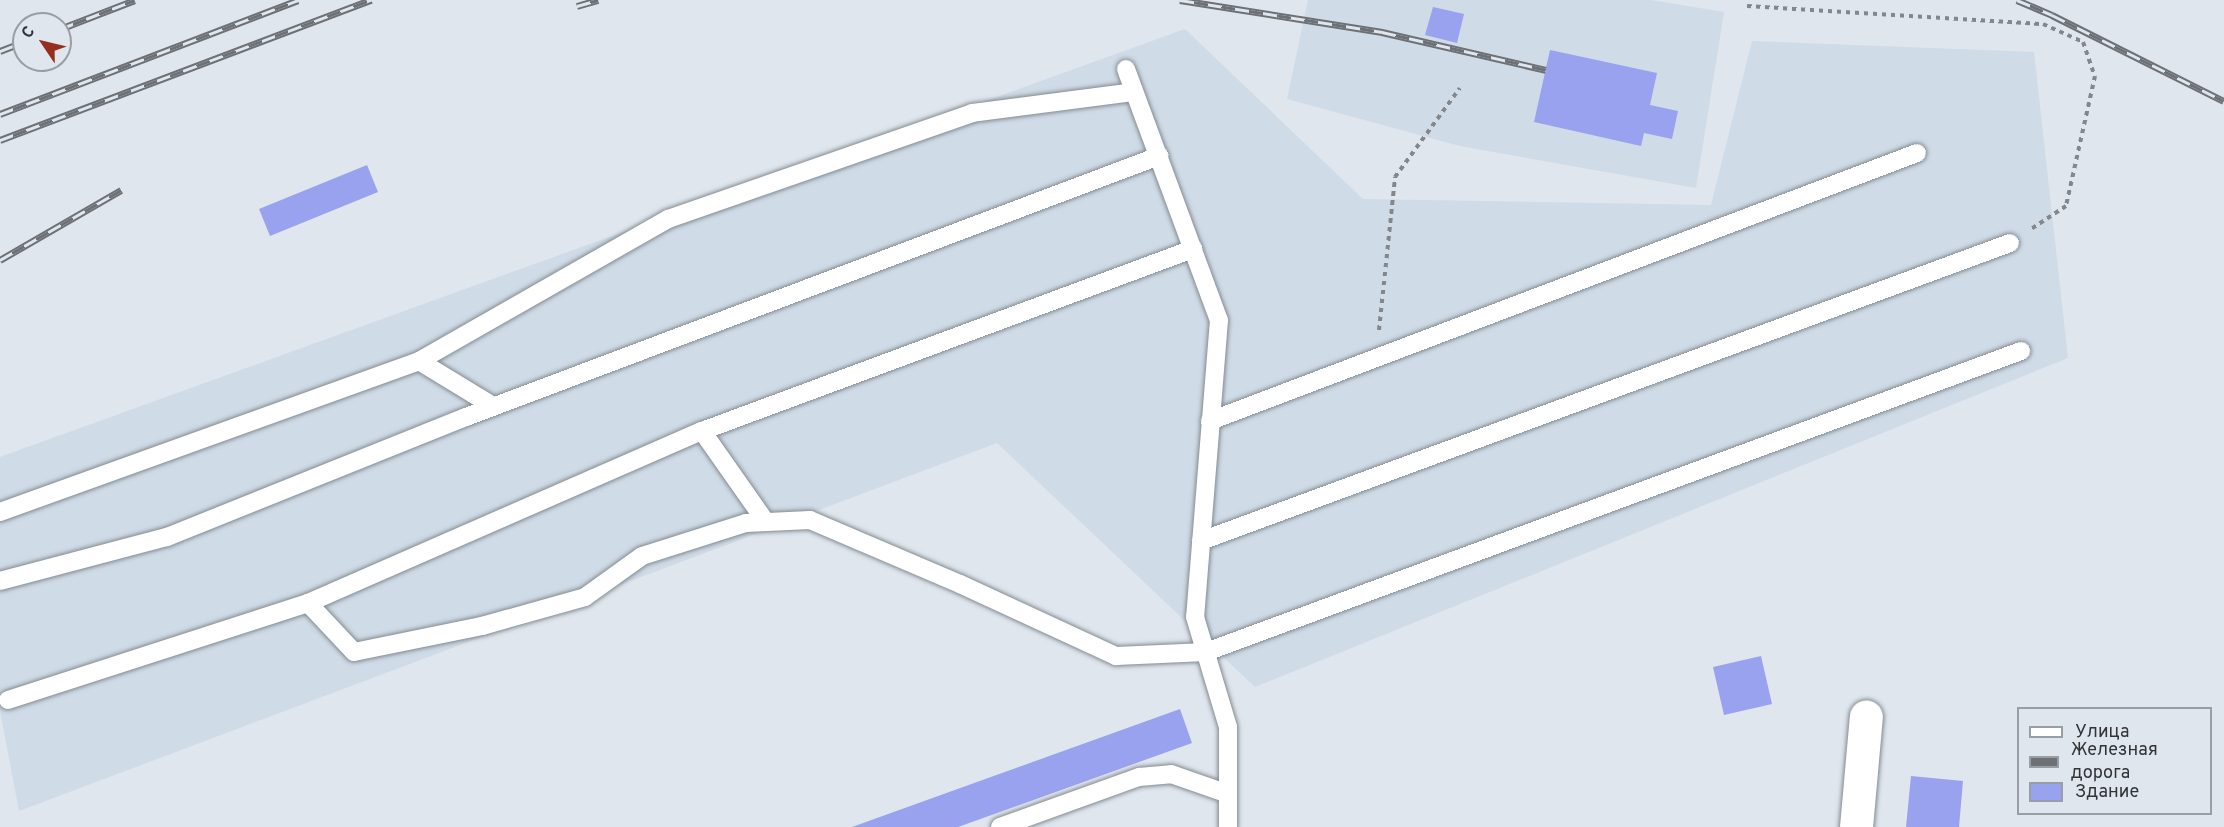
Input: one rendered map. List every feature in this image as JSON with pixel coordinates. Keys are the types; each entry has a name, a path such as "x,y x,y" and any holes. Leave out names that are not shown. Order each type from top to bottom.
{"street":[{"path":"1856,827 1866,716"}],"lane":[{"path":"1126,69 1219,320 1195,617 1228,727 1228,827"},
{"path":"0,512 419,361 668,219 972,113 1134,92"},
{"path":"1210,421 1917,153"},
{"path":"0,581 167,537 493,406 1159,156"},
{"path":"1201,541 2010,243"},
{"path":"8,700 308,603 702,430 1193,249"},
{"path":"308,603 354,652 482,626 585,597 642,556 746,523 810,520 960,584 1116,656 1206,652 2021,351"},
{"path":"419,361 493,406"},
{"path":"702,430 766,522"},
{"path":"1000,827 1139,777 1171,774 1228,794"}],"path":[{"path":"1747,6 2043,24 2083,42 2095,76 2066,206 2010,243"},
{"path":"1376,358 1395,177 1460,88"}],"shaded area":[{"path":"1308,0 1651,0 1724,12 1696,188 1460,146 1287,99"},
{"path":"1185,29 1363,199 1711,205 1752,41 2034,52 2068,358 1255,687 997,443 19,811 0,711 0,457"}],"building":[{"path":"1433,7 1464,14 1457,43 1425,35"},
{"path":"1550,50 1657,73 1650,105 1678,111 1672,139 1644,133 1641,146 1534,122"},
{"path":"367,165 378,192 270,236 259,209"},
{"path":"1761,656 1772,704 1724,715 1713,667"},
{"path":"1180,709 1192,743 958,827 852,827"},
{"path":"1911,776 1963,781 1959,827 1906,827"}],"railway":[{"path":"72,24 135,0"},
{"path":"0,114 298,0"},
{"path":"0,140 371,0"},
{"path":"577,6 598,0"},
{"path":"1180,0 1382,32 1546,70"},
{"path":"2017,0 2052,15 2224,101"},
{"path":"0,51 12,46"},
{"path":"0,260 121,190"}]}
